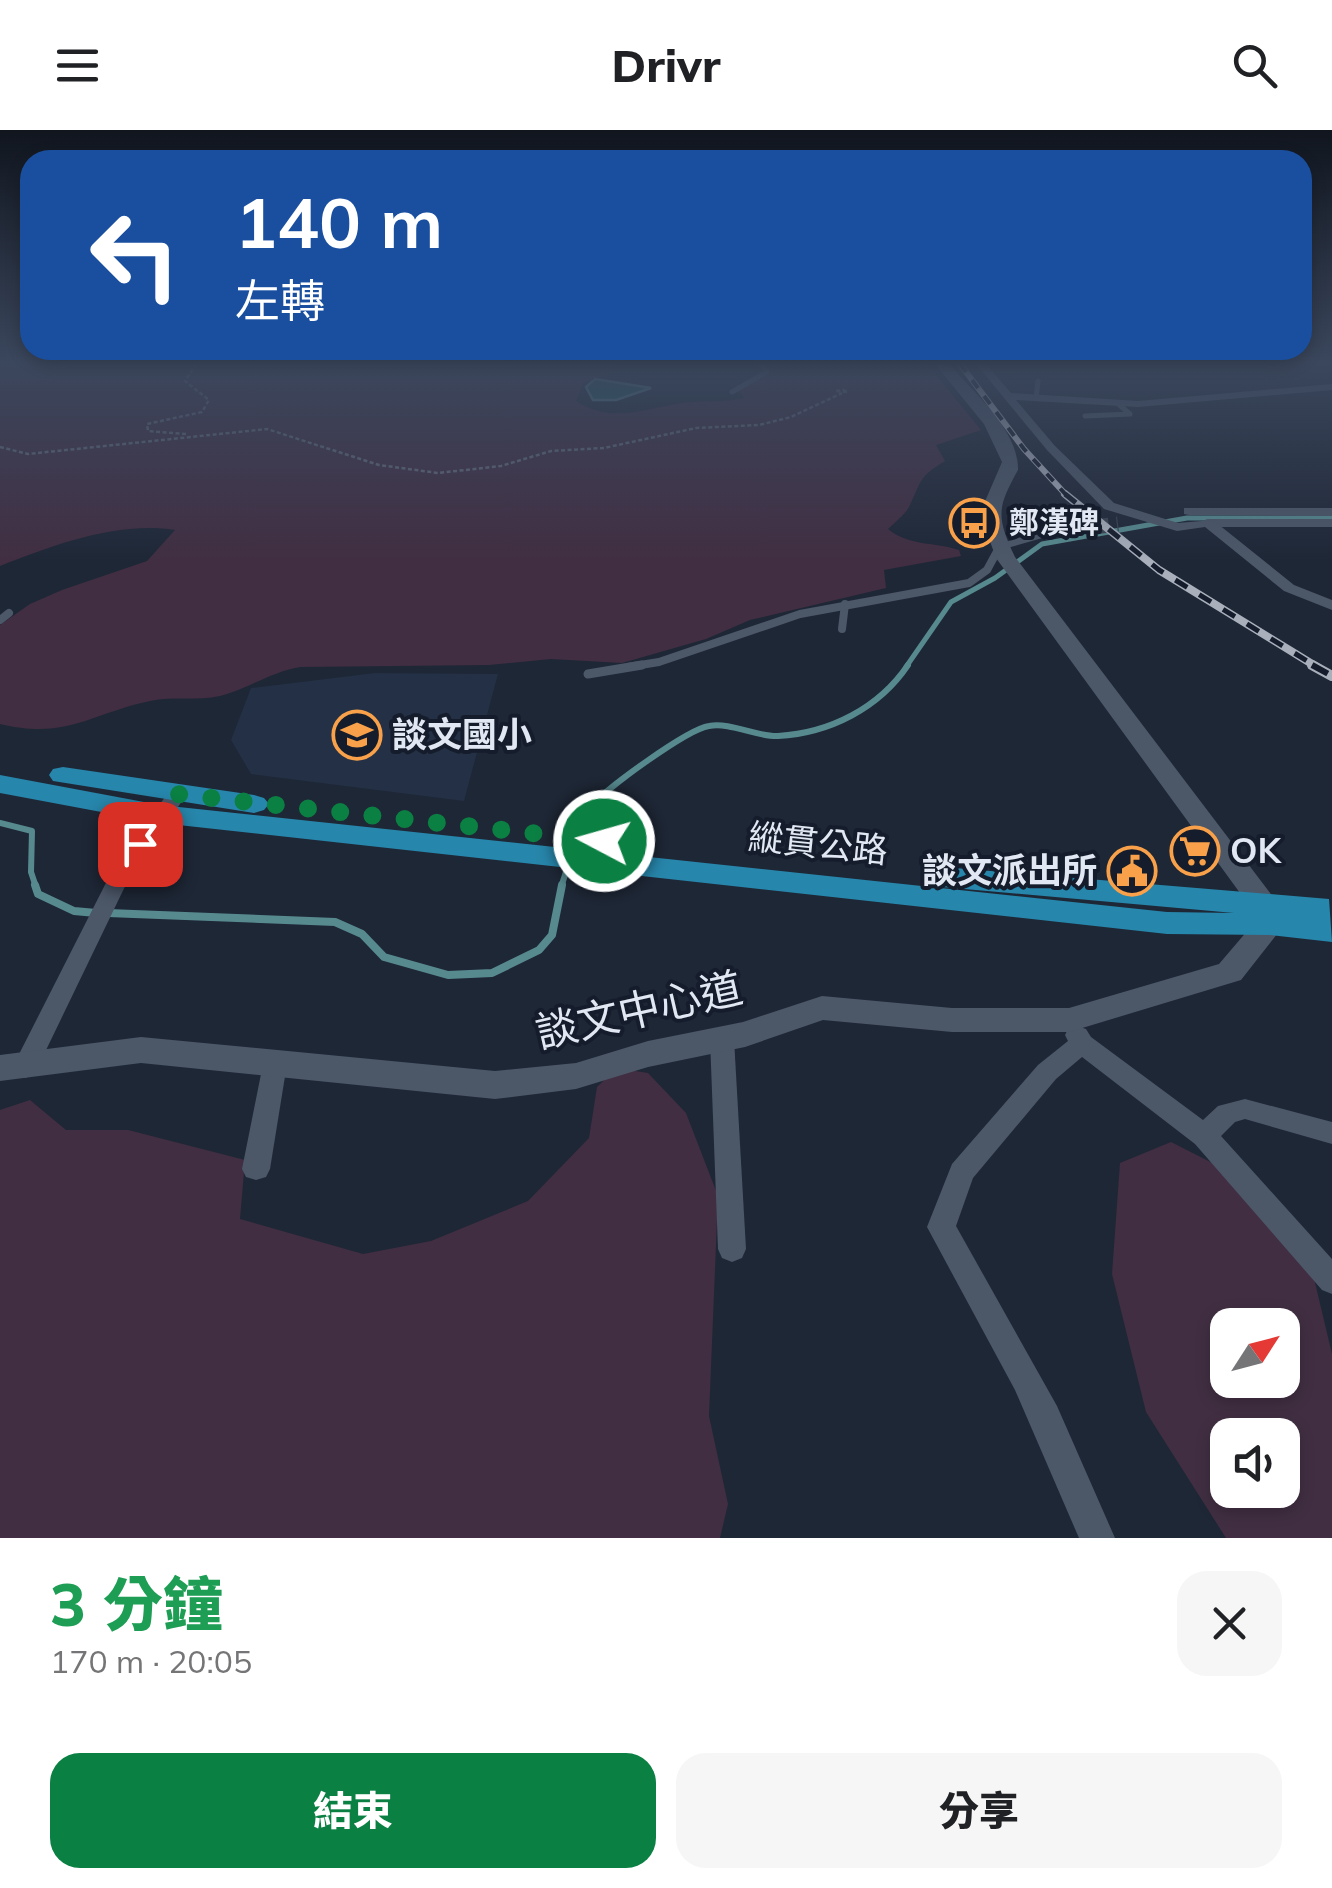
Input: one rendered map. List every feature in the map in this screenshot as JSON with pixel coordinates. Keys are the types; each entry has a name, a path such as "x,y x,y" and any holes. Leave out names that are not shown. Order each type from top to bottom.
{"main road":[{"path":"0,764 168,804"},
{"path":"0,784 168,804"},
{"name":"縱貫公路","path":"168,804 656,857 1167,923 1332,910"},
{"name":"縱貫公路","path":"1266,913 1332,930"}],"street":[{"path":"993,430 1011,464 1010,473 996,489 992,510 1003,552 1266,913"},
{"path":"1037,430 1109,506 1177,526 1208,522 1289,588 1332,605"},
{"path":"1118,524 1143,516 1210,510 1332,512"},
{"path":"1003,552 1060,529 1094,527"},
{"path":"12,1068 70,975 121,873 168,804"},
{"name":"談文中心道","path":"12,1068 141,1050 495,1085 576,1076 648,1054 722,1039 822,1008 1076,1032 1230,972 1266,913"},
{"path":"1097,1538 1067,1459 1009,1340 940,1227 962,1172 1076,1032 1204,1136 1332,1280"},
{"path":"722,1039 732,1249"},
{"path":"256,1169 276,1064"},
{"path":"1204,1136 1228,1113 1245,1110 1332,1133"}],"lane":[{"path":"1208,522 1332,523"},
{"path":"588,674 659,662 800,614 969,583 1003,552"},
{"path":"842,629 845,604"},
{"path":"0,620 9,613"}],"path":[{"path":"148,430 196,436"},
{"path":"0,447 28,454 267,430 379,465 438,473 501,466 552,451 604,448 688,430"}],"shaded area":[{"path":"0,430 981,430 936,445 945,461 926,475 908,508 888,529 913,541 959,550 961,556 884,570 886,588 750,620 706,639 622,663 551,659 489,665 300,667 220,696 158,700 61,727 23,728 0,724 0,625 30,604 62,590 147,561 175,530 108,532 0,566"},
{"name":"談文國小","path":"375,673 498,674 464,801 251,774 231,740 251,688"},
{"path":"617,1068 648,1073 686,1113 718,1196 709,1416 728,1504 720,1538 0,1538 0,1110 30,1100 66,1130 128,1130 245,1160 240,1219 363,1254 431,1241 528,1201 589,1138 597,1087"},
{"path":"1171,1142 1240,1177 1302,1228 1332,1354 1332,1538 1226,1538 1146,1412 1112,1274 1120,1163"}],"waterway":[{"path":"906,667 951,602 995,578 1042,544 1187,518 1332,518"},
{"path":"561,887 590,808 646,761 709,726 778,736 834,724 868,706 908,665"},
{"path":"0,823 32,831 31,872 36,887"},
{"path":"35,885 38,894 74,911 96,913"},
{"path":"108,913 335,922 362,934 384,957 448,975 492,973 539,950 552,935 562,885"}],"tunnel":[{"path":"1094,527 1118,524"}],"railway":[{"path":"1009,430 1066,495"},
{"path":"1066,495 1159,570 1317,667"},
{"path":"1312,665 1332,676"}],"place":[{"name":"鄭漢碑","path":"974,523"},
{"name":"談文國小","path":"357,735"},
{"name":"OK","path":"1195,851"},
{"name":"談文派出所","path":"1132,871"}],"route":[{"path":"140,844 176,794 604,841"}]}
